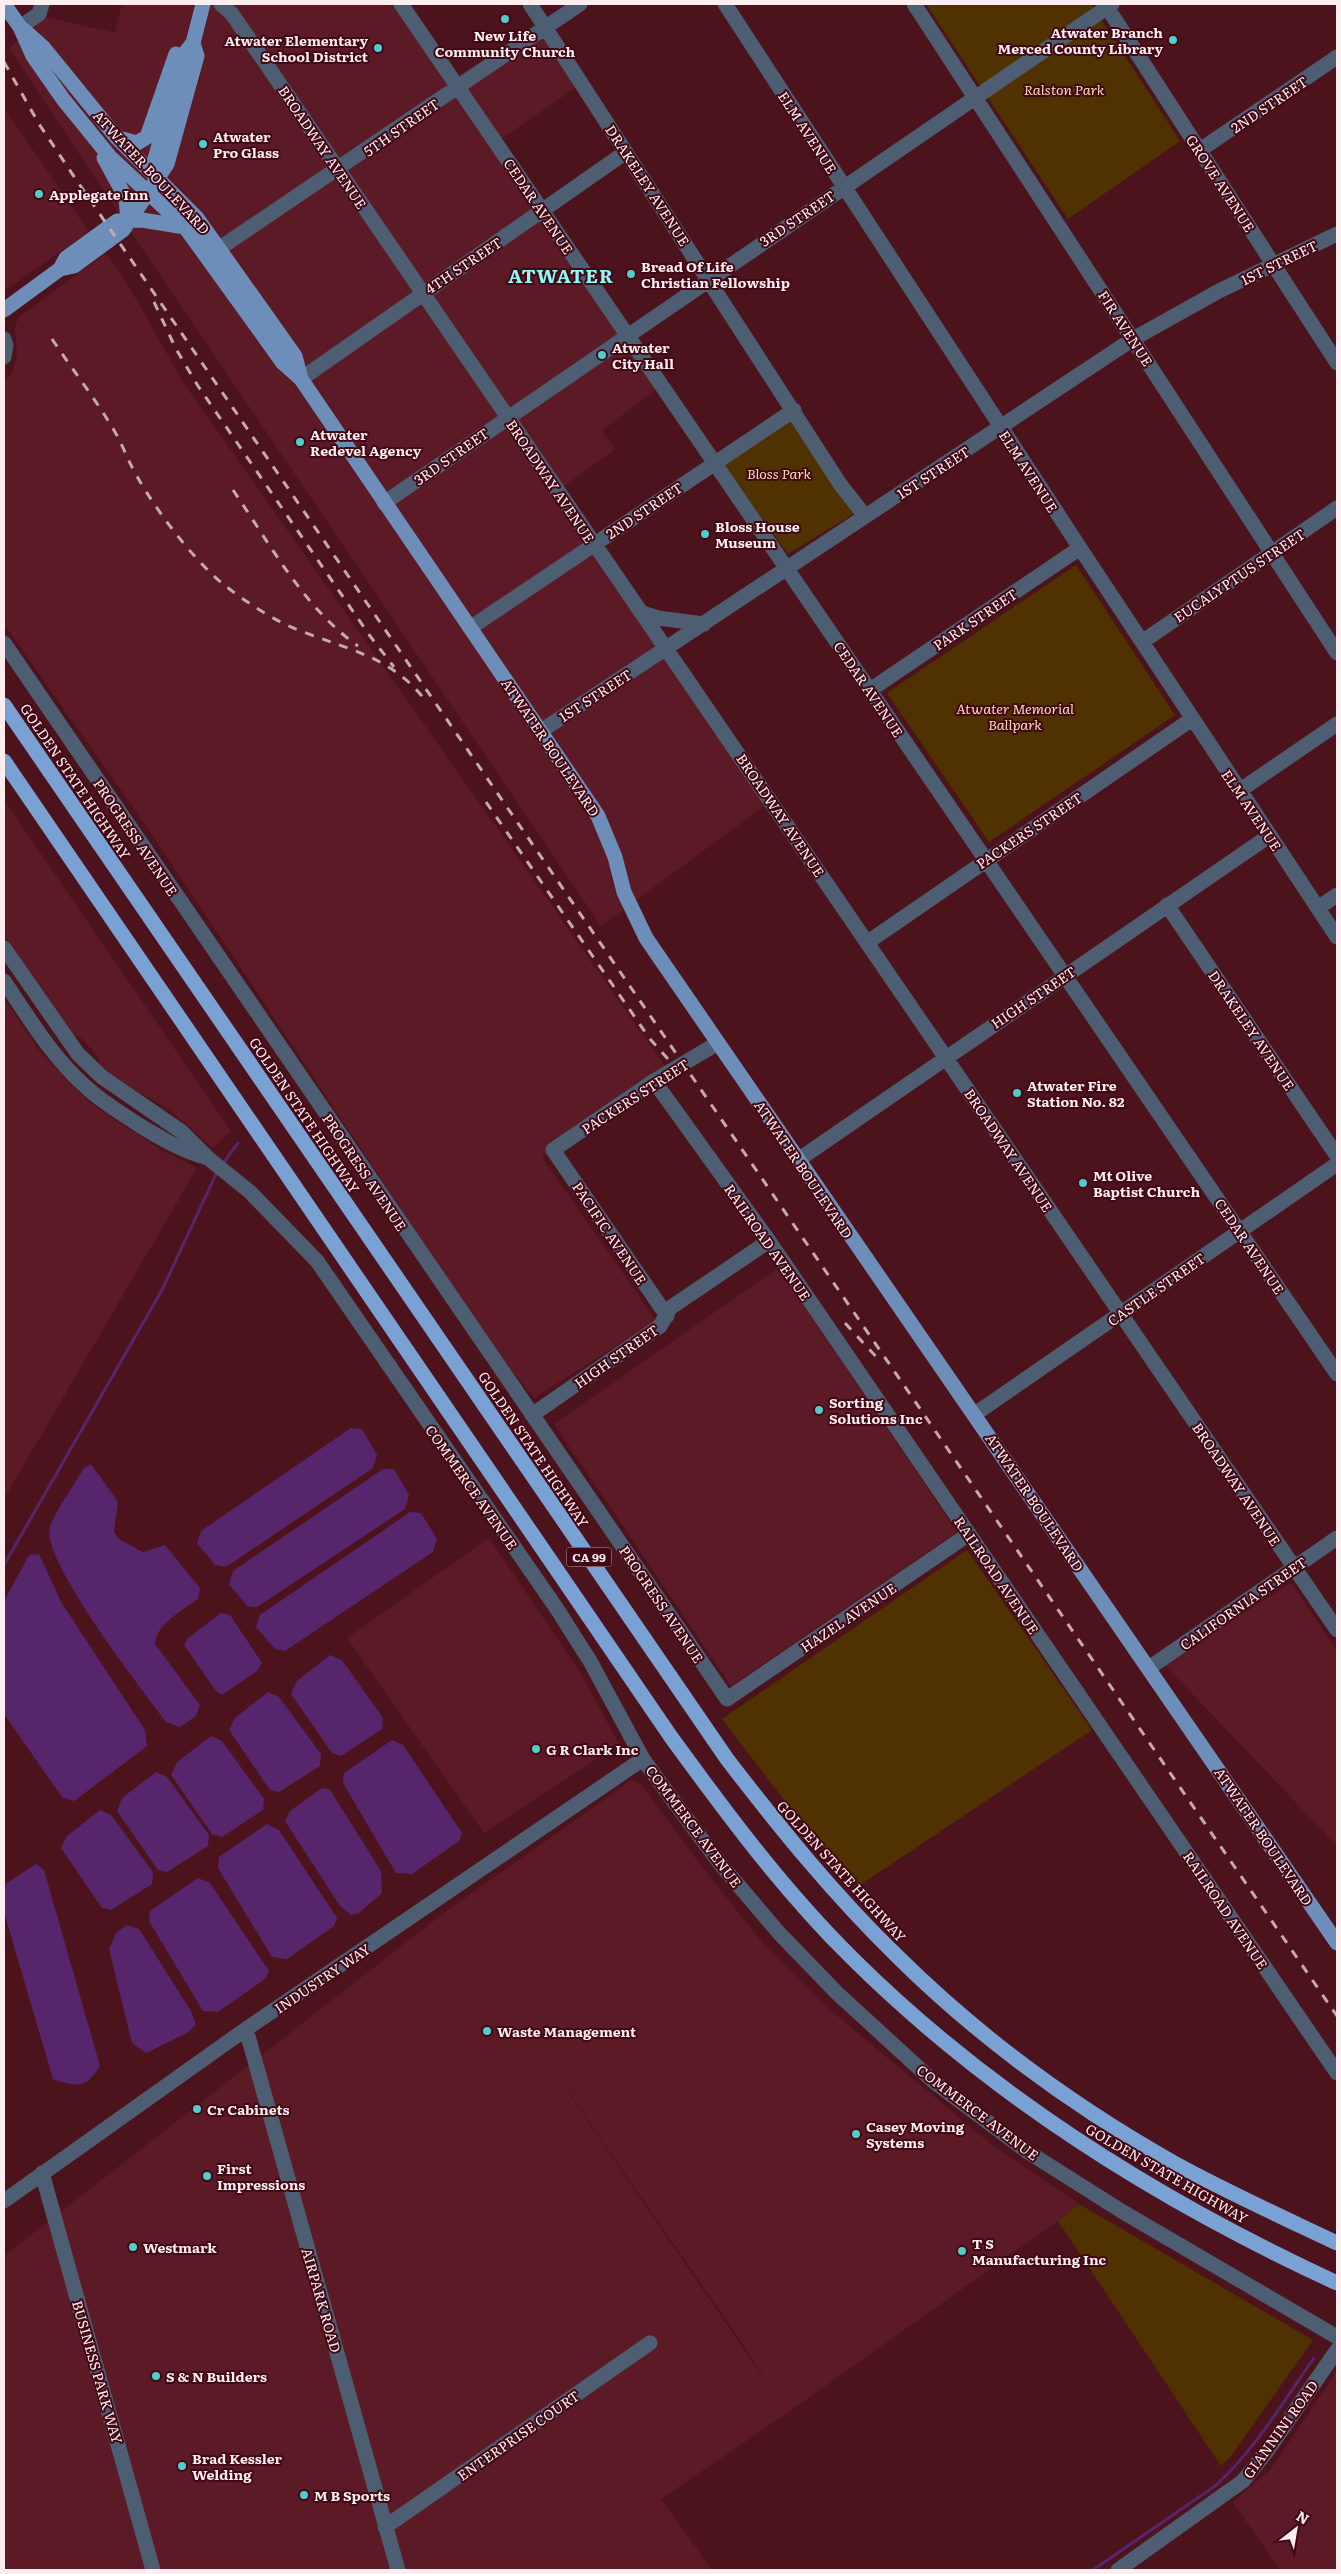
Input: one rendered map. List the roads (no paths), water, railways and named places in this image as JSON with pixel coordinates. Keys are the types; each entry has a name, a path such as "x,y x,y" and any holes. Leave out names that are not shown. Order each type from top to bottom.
{"highway":[{"name":"GOLDEN STATE HIGHWAY","path":"4,705 727,1759 815,1869 897,1957 954,2008 1017,2059 1083,2106 1174,2162 1337,2243"},
{"name":"GOLDEN STATE HIGHWAY","path":"4,761 671,1737 727,1814 789,1889 851,1957 910,2013 1004,2089 1096,2154 1205,2217 1337,2283"}],"main road":[{"name":"ATWATER BOULEVARD","path":"4,4 20,27 33,56 93,136 147,194 185,227 283,363 301,379 598,816 615,857 624,892 646,938 1337,1943"},
{"path":"117,138 138,143 147,137 176,54 189,48 203,4"},
{"name":"ATWATER BOULEVARD","path":"20,27 43,47 117,138 156,178 187,205 220,248 295,356 301,379"},
{"path":"4,310 60,269 74,266 123,230 167,164 197,56 189,48"},
{"path":"93,136 126,198 128,220"},
{"path":"128,220 185,227"}],"street":[{"path":"20,27 39,14 42,4"},
{"name":"BROADWAY AVENUE","path":"221,4 232,14 1337,1630"},
{"name":"CEDAR AVENUE","path":"401,4 1337,1374"},
{"name":"DRAKELEY AVENUE","path":"530,4 794,410 840,484 865,516"},
{"name":"5TH STREET","path":"220,248 338,170 580,4"},
{"name":"ELM AVENUE","path":"725,4 1000,427 1337,937"},
{"name":"FIR AVENUE","path":"914,4 1337,653"},
{"name":"3RD STREET","path":"384,503 1108,5"},
{"name":"GROVE AVENUE","path":"1108,5 1337,363"},
{"name":"2ND STREET","path":"1200,150 1337,57"},
{"name":"4TH STREET","path":"301,379 626,152"},
{"name":"1ST STREET","path":"541,731 1133,339 1170,317 1337,234"},
{"path":"4,339 6,345 4,357"},
{"name":"2ND STREET","path":"470,628 794,410"},
{"name":"EUCALYPTUS STREET","path":"1142,642 1337,508"},
{"name":"PARK STREET","path":"870,690 1080,548"},
{"path":"642,613 658,618 704,624"},
{"name":"PROGRESS AVENUE","path":"4,643 727,1699"},
{"name":"PACKERS STREET","path":"868,942 1192,719"},
{"path":"1239,791 1337,724"},
{"name":"HIGH STREET","path":"798,1160 1269,836"},
{"path":"1318,908 1337,895"},
{"name":"DRAKELEY AVENUE","path":"1167,905 1337,1156"},
{"name":"COMMERCE AVENUE","path":"4,948 78,1054 102,1077 182,1132 208,1158 233,1178 317,1261 557,1609 590,1661 643,1759 722,1866 779,1933 837,1993 933,2081 1028,2152 1123,2212 1337,2337"},
{"name":"COMMERCE AVENUE","path":"4,981 42,1037 86,1088 176,1148 208,1158"},
{"name":"PACKERS STREET","path":"554,1150 654,1081 718,1043"},
{"name":"RAILROAD AVENUE","path":"654,1081 769,1241 1337,2073"},
{"name":"PACIFIC AVENUE","path":"554,1150 667,1316"},
{"name":"CASTLE STREET","path":"975,1414 1337,1164"},
{"name":"HIGH STREET","path":"532,1415 660,1326 670,1308 769,1241"},
{"name":"HAZEL AVENUE","path":"727,1699 969,1534"},
{"name":"CALIFORNIA STREET","path":"1149,1668 1337,1538"},
{"name":"INDUSTRY WAY","path":"4,2200 246,2030 643,1759"},
{"name":"AIRPARK ROAD","path":"246,2030 398,2570"},
{"name":"BUSINESS PARK WAY","path":"42,2173 154,2570"},
{"name":"ENTERPRISE COURT","path":"386,2527 650,2343"},
{"name":"GIANNINI ROAD","path":"1118,2570 1243,2481 1267,2451 1337,2350"}],"waterway":[{"path":"222,1165 238,1143"},
{"path":"4,1565 162,1290 217,1172"},
{"path":"1093,2570 1215,2486 1256,2441 1314,2358"}],"railway":[{"path":"4,62 39,124 75,178 1337,2016"},
{"path":"154,302 176,349 198,386 370,636 394,667"},
{"path":"52,339 117,435 137,476 158,510 184,544 211,573 260,611 301,631 369,656 384,664 412,685 425,700"},
{"path":"233,490 304,594 339,631 358,646"},
{"path":"486,802 650,1039 686,1079"},
{"path":"845,1323 880,1361"}],"place":[{"name":"New Life Community Church","path":"505,19"},
{"name":"Atwater Branch Merced County Library","path":"1173,40"},
{"name":"Atwater Elementary School District","path":"378,48"},
{"name":"Atwater Pro Glass","path":"203,144"},
{"name":"Applegate Inn","path":"39,194"},
{"name":"Bread Of Life Christian Fellowship","path":"631,274"},
{"name":"Atwater City Hall","path":"602,355"},
{"name":"Atwater Redevel Agency","path":"300,442"},
{"name":"Bloss House Museum","path":"705,534"},
{"name":"Atwater Fire Station No. 82","path":"1017,1093"},
{"name":"Mt Olive Baptist Church","path":"1083,1183"},
{"name":"Sorting Solutions Inc","path":"819,1410"},
{"name":"G R Clark Inc","path":"536,1749"},
{"name":"Waste Management","path":"487,2031"},
{"name":"Cr Cabinets","path":"197,2109"},
{"name":"Casey Moving Systems","path":"856,2134"},
{"name":"First Impressions","path":"207,2176"},
{"name":"Westmark","path":"133,2247"},
{"name":"T S Manufacturing Inc","path":"962,2251"},
{"name":"S & N Builders","path":"156,2376"},
{"name":"Brad Kessler Welding","path":"182,2466"},
{"name":"M B Sports","path":"304,2495"}],"district":[{"name":"ATWATER","path":"561,275"}],"park label":[{"name":"Ralston Park","path":"1064,89"},
{"name":"Bloss Park","path":"779,473"},
{"name":"Atwater Memorial Ballpark","path":"1015,716"}]}
